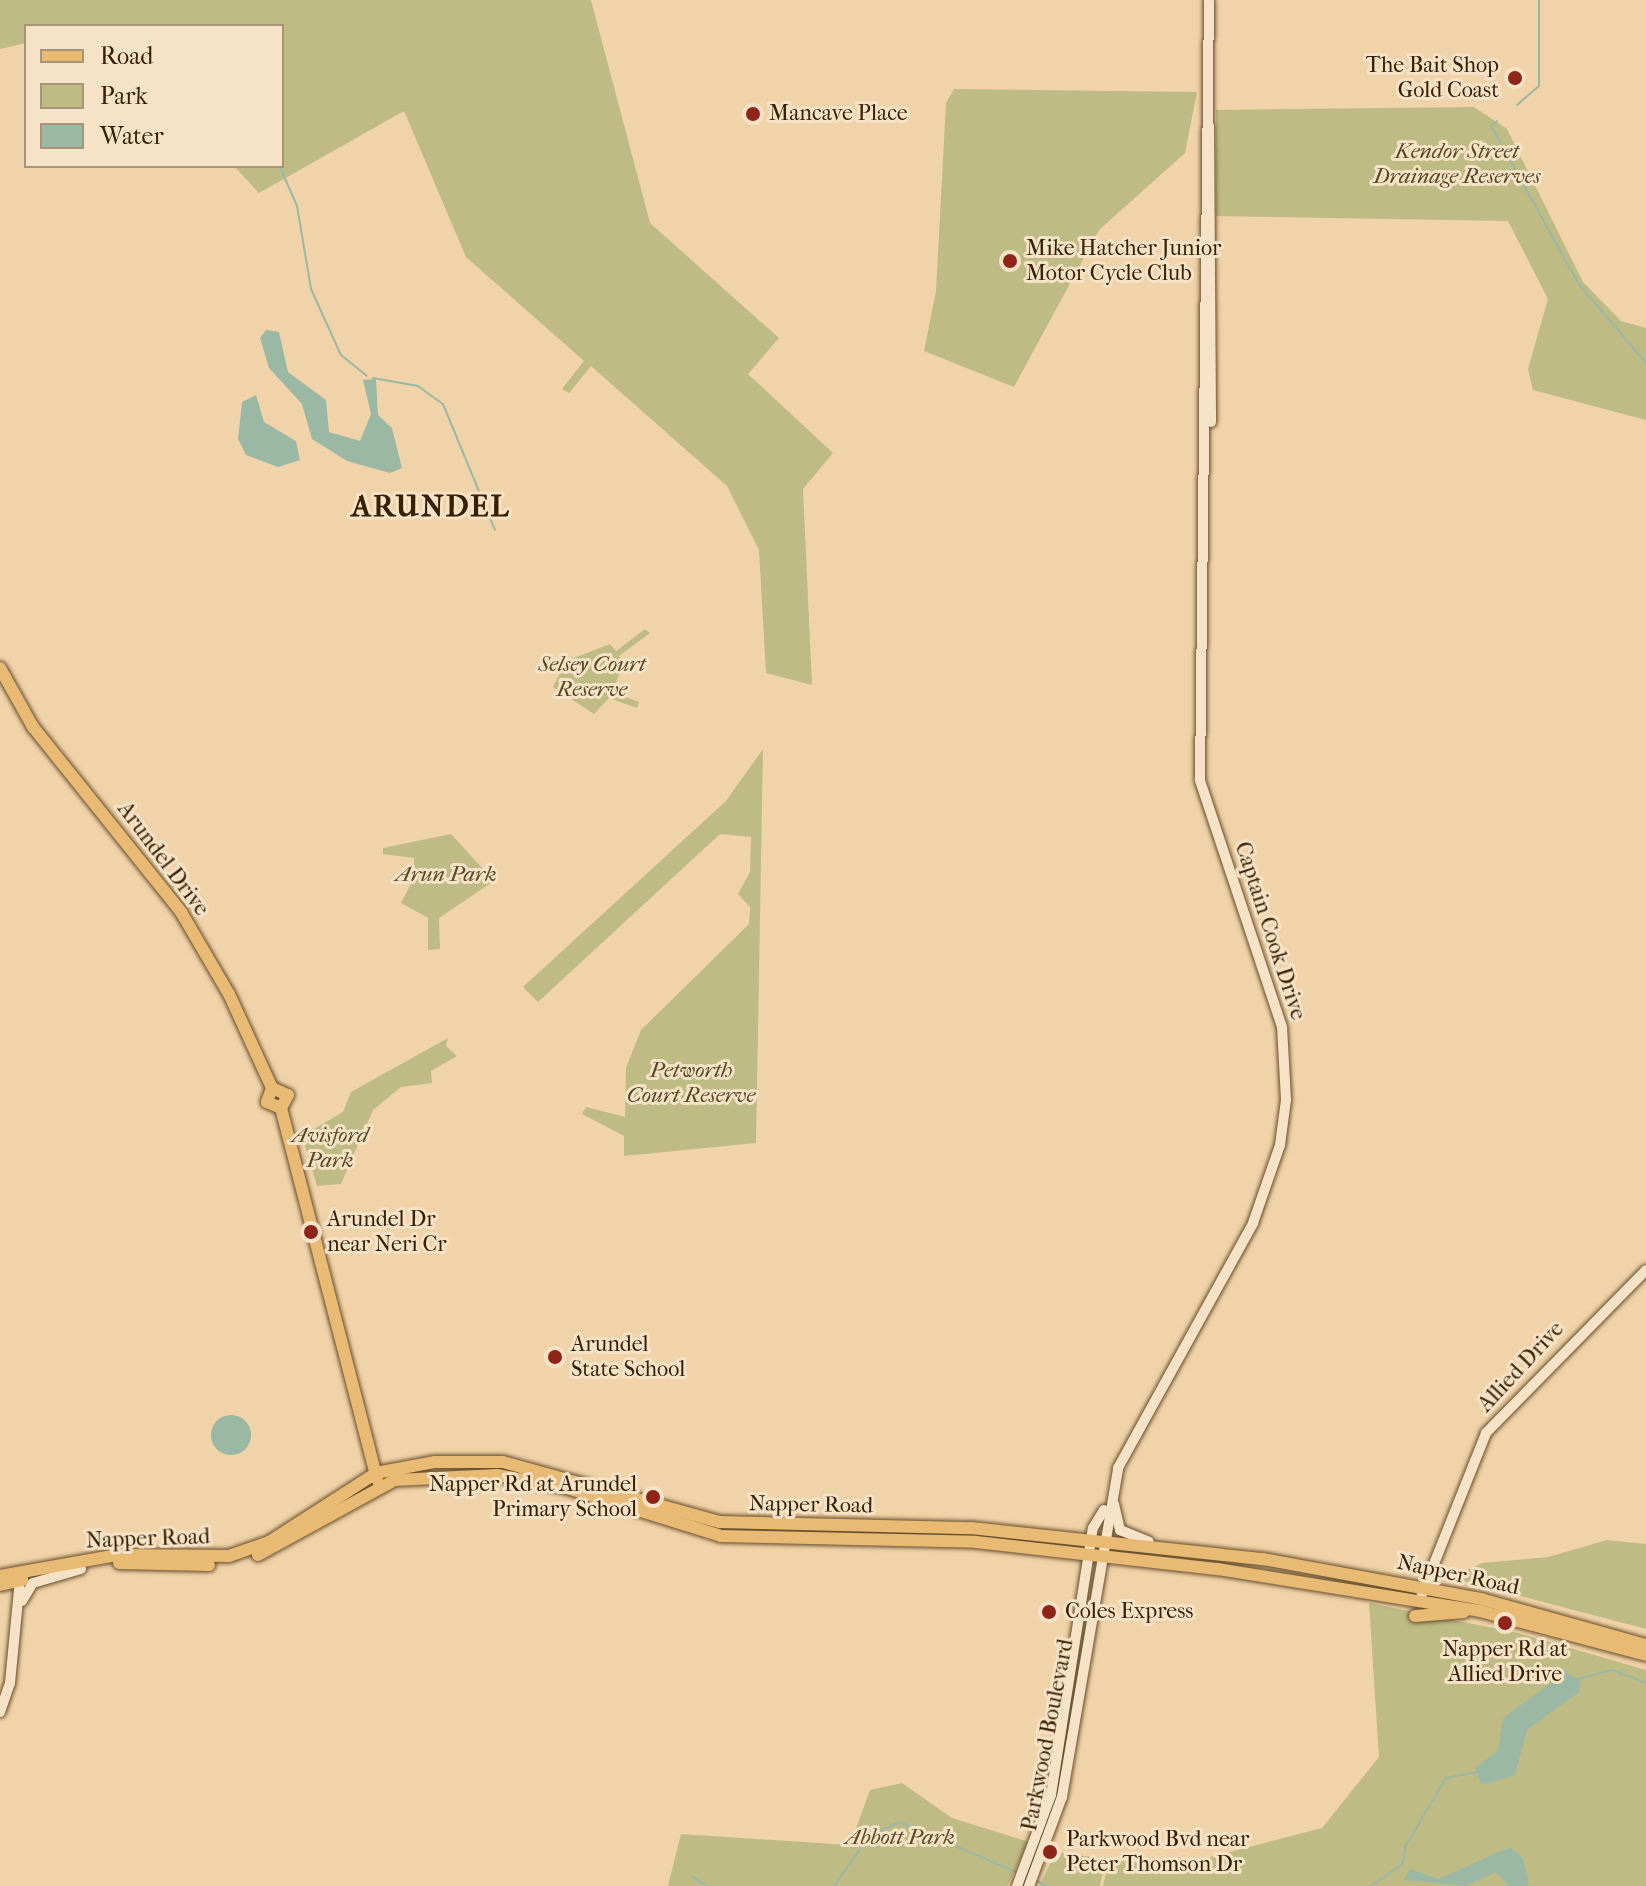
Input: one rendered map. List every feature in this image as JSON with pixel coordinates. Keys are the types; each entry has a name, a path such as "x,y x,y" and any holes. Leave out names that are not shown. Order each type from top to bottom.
{"main road":[{"name":"Arundel Drive","path":"0,668 33,727 181,912 229,994 272,1088 288,1095 281,1108 378,1480"},
{"name":"Napper Road","path":"0,1576 118,1555 240,1553 378,1480 423,1463 503,1462 720,1522 954,1527 1164,1548 1422,1594 1646,1645"},
{"name":"Napper Road","path":"0,1586 81,1569 237,1563 282,1546 378,1480 422,1475 497,1475 564,1487 721,1536 976,1542 1422,1594 1646,1655"},
{"path":"1415,1616 1480,1611"}],"street":[{"name":"Captain Cook Drive","path":"1107,1504 1133,1431 1253,1223 1280,1145 1286,1100 1282,1027 1200,780 1209,0"},
{"name":"Allied Drive","path":"1422,1594 1486,1433 1646,1270"},
{"path":"1115,1479 1113,1516 1120,1530 1164,1548"},
{"name":"Parkwood Boulevard","path":"1029,1886 1051,1795 1096,1541 1107,1504"},
{"path":"21,1607 33,1583 81,1569"},
{"path":"0,1712 21,1607 20,1580"},
{"path":"0,1586 21,1607"},
{"name":"Parkwood Boulevard","path":"1017,1886 1034,1866"}],"green space":[{"path":"0,0 591,0 650,223 779,338 748,374 833,453 803,489 812,685 766,673 759,550 727,486 591,366 569,393 562,389 584,361 466,257 404,111 259,193 236,168 284,168 284,24 24,24 24,43 0,49"},
{"name":"Mike Hatcher Junior Motor Cycle Club","path":"954,89 1197,92 1185,153 1099,230 1014,387 924,351 936,291 946,103"},
{"name":"Kendor Street Drainage Reserves","path":"1474,107 1507,129 1583,282 1621,321 1646,328 1646,420 1533,390 1528,369 1548,299 1508,221 1216,216 1216,110"},
{"name":"Selsey Court Reserve","path":"645,629 650,633 619,656 624,663 612,692 639,702 637,708 609,698 594,714 553,687 566,661 610,644 616,651"},
{"name":"Petworth Court Reserve","path":"763,749 756,1143 624,1156 624,1136 582,1114 586,1107 625,1117 626,1068 641,1030 749,924 750,907 738,894 750,872 751,837 720,834 538,1002 523,987 726,801"},
{"name":"Arun Park","path":"451,834 494,881 439,918 440,949 428,950 428,918 401,903 414,878 414,858 383,854 383,848"},
{"name":"Avisford Park","path":"448,1038 446,1046 457,1056 431,1071 432,1083 401,1087 373,1110 341,1184 317,1186 302,1136 343,1112 351,1092"},
{"path":"1607,1540 1646,1544 1646,1629 1451,1578 1482,1563 1548,1557"},
{"path":"1369,1603 1518,1633 1646,1670 1646,1886 1103,1886 1109,1860 1176,1866 1322,1828 1379,1757"},
{"name":"Abbott Park","path":"902,1783 952,1818 1029,1842 1007,1886 668,1886 681,1834 850,1845 870,1790"},
{"path":"1056,1852 1106,1859 1100,1886 1039,1886"}],"water":[{"path":"266,330 279,332 288,372 326,400 329,432 360,441 371,414 363,380 376,379 378,415 392,428 402,468 390,473 347,461 312,439 302,404 269,368 260,338"},
{"path":"256,395 264,422 296,441 300,460 278,467 246,455 238,439 242,402"},
{"path":"231,1415 245,1421 251,1435 245,1449 231,1455 217,1449 211,1435 217,1421"},
{"path":"1557,1667 1581,1681 1579,1692 1527,1730 1515,1775 1482,1785 1475,1768 1498,1751 1503,1718 1554,1681"},
{"path":"1510,1847 1523,1858 1529,1886 1509,1886 1496,1872 1466,1886 1404,1880 1410,1869 1438,1879"}],"waterway":[{"path":"1517,105 1539,86 1539,0"},
{"path":"1497,121 1491,126 1578,283 1646,363"},
{"path":"280,168 297,206 311,289 341,355 367,376"},
{"path":"373,378 418,386 443,404 495,530"},
{"path":"1578,1679 1612,1670 1646,1683"},
{"path":"1371,1886 1403,1864 1405,1847 1446,1778 1478,1772"},
{"path":"834,1886 869,1836 899,1822 1016,1872"},
{"path":"693,1877 706,1886"},
{"path":"1037,1881 1047,1886"}],"place":[{"name":"The Bait Shop Gold Coast","path":"1515,78"},
{"name":"Mancave Place","path":"753,114"},
{"name":"Mike Hatcher Junior Motor Cycle Club","path":"1010,261"},
{"name":"Arundel Dr near Neri Cr","path":"311,1232"},
{"name":"Arundel State School","path":"555,1357"},
{"name":"Napper Rd at Arundel Primary School","path":"653,1497"},
{"name":"Coles Express","path":"1049,1612"},
{"name":"Napper Rd at Allied Drive","path":"1505,1623"},
{"name":"Parkwood Bvd near Peter Thomson Dr","path":"1050,1852"}],"district":[{"name":"ARUNDEL","path":"431,507"}]}
